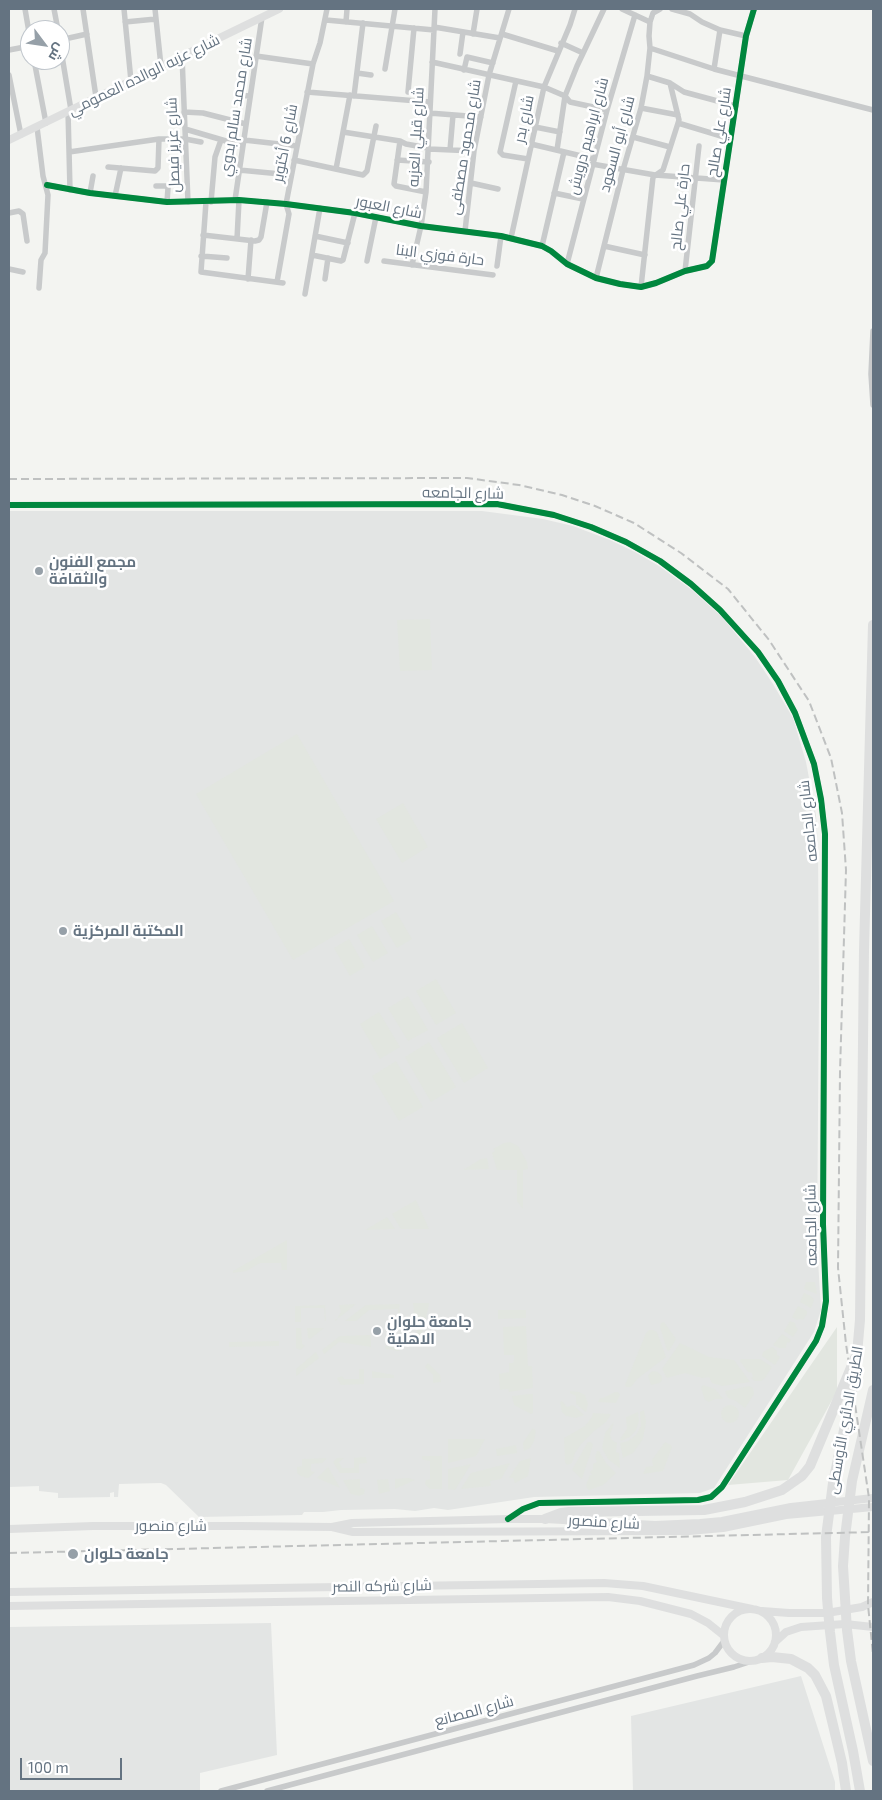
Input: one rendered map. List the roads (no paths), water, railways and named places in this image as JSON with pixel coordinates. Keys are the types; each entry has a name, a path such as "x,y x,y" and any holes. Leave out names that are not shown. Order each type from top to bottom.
{"highway":[{"name":"الطريق الدائري الأوسطى","path":"860,1791 833,1657 827,1598 826,1564 829,1510 850,1403 858,1350 861,1278 864,950 873,625"},
{"path":"545,1519 569,1512 704,1510 771,1495 793,1484 810,1466 858,1350"},
{"name":"الطريق الدائري الأوسطى","path":"872,1394 852,1481 843,1566 846,1630 851,1662 873,1761"},
{"path":"872,1394 873,1410"},
{"path":"757,1660 772,1657 791,1660 808,1668 815,1675 826,1696 846,1791"}],"street":[{"path":"83,9 96,97"},
{"path":"124,9 131,81"},
{"path":"155,9 161,66"},
{"name":"شارع عزبه الوالده العمومي","path":"9,140 279,9"},
{"name":"شارع 6 أكتوبر","path":"248,279 280,282 289,214 286,204 313,64 326,20 327,9"},
{"path":"346,22 347,9"},
{"path":"385,69 395,9"},
{"name":"شارع قبلي العزبه","path":"412,265 421,226 429,162 429,113 435,9"},
{"path":"472,34 478,9"},
{"name":"شارع محمود مصطفى","path":"465,232 474,151 489,75 509,9"},
{"name":"شارع بدر","path":"511,238 544,87 570,25 574,9"},
{"path":"542,246 554,193 565,96 604,9"},
{"path":"622,9 651,19 655,11 660,9"},
{"path":"672,9 691,11 702,22 720,30 746,36"},
{"name":"شارع علي صالح","path":"712,261 746,36 754,9"},
{"name":"شارع ابراهيم درويش","path":"566,264 607,110 635,15"},
{"name":"شارع محمد سالم بدوي","path":"237,239 239,170 262,17"},
{"path":"125,22 156,19"},
{"name":"شارع أبو السعود","path":"596,278 623,170 641,108 647,76 651,19"},
{"path":"326,20 434,28 501,36 558,51"},
{"path":"336,169 357,73 363,24"},
{"path":"408,92 414,28"},
{"path":"714,69 720,30"},
{"path":"460,54 462,32"},
{"path":"70,38 87,34"},
{"path":"561,43 583,53"},
{"path":"650,48 714,69 873,110"},
{"name":"شارع عزيز فيصل","path":"182,56 188,202"},
{"path":"256,56 313,64"},
{"path":"464,70 467,58 493,63"},
{"path":"432,62 544,87 565,96 570,102 607,110"},
{"path":"36,70 46,122"},
{"path":"64,70 70,111 70,190"},
{"path":"357,73 371,75"},
{"path":"9,75 20,135"},
{"path":"647,76 670,83 684,92 736,106"},
{"path":"516,81 500,152 503,155 528,159"},
{"path":"655,175 663,170 678,123 678,115 670,83"},
{"path":"308,92 430,102"},
{"path":"236,95 250,96"},
{"path":"641,108 678,115"},
{"path":"184,112 203,113 246,124"},
{"path":"429,113 481,117"},
{"path":"450,150 453,115"},
{"path":"678,123 730,138"},
{"path":"294,160 362,175 365,174 376,126"},
{"path":"37,127 43,176 47,185 48,195 45,253 41,260 39,288"},
{"path":"535,127 560,132"},
{"path":"185,129 222,140 297,146"},
{"path":"343,132 400,141 428,148 474,151"},
{"path":"633,137 670,147"},
{"path":"69,152 159,139 201,142"},
{"path":"108,167 156,170 159,139"},
{"path":"222,140 215,157 203,235 200,270 203,273 248,279 251,240"},
{"path":"400,141 394,185 426,192"},
{"path":"531,144 623,170 655,175 724,180"},
{"name":"حارة علي صالح","path":"685,271 699,146"},
{"path":"397,160 429,162"},
{"path":"114,196 121,168"},
{"path":"239,170 291,175"},
{"path":"641,287 655,175"},
{"path":"90,193 93,176"},
{"path":"471,183 498,189"},
{"name":"شارع العبور","path":"47,185 90,193 167,202 237,200 286,204 355,213 421,226 501,236 542,246 560,257 566,264 596,278 641,287 685,271 707,266 712,261"},
{"path":"156,186 166,186 168,188 167,202"},
{"path":"554,193 583,199"},
{"path":"203,235 257,241 262,237 267,202"},
{"path":"305,294 320,208"},
{"path":"9,213 19,211 23,214 27,241"},
{"path":"312,254 343,260 355,213"},
{"path":"367,261 376,217"},
{"path":"315,236 348,243"},
{"path":"497,266 501,236"},
{"path":"604,246 645,255"},
{"path":"202,256 227,258"},
{"path":"325,279 328,258"},
{"name":"حارة فوزي البنا","path":"384,261 493,275"},
{"path":"9,269 23,272"},
{"path":"873,331 871,374 873,405"},
{"name":"شارع الجامعه","path":"9,505 497,504 554,515 591,526 626,542 660,561 691,584 720,610 758,652 778,682 795,713 809,746 816,772 825,834 823,1236 826,1302 822,1326 816,1341 727,1479 719,1491 711,1497 698,1500 539,1503 523,1509 508,1519"},
{"name":"شارع منصور","path":"9,1530 93,1526 332,1527 352,1523 508,1519 545,1519 655,1525 733,1519 791,1507 873,1498"},
{"name":"شارع منصور","path":"332,1527 353,1532 683,1532 723,1528 786,1515 873,1507"},
{"name":"شارع شركه النصر","path":"9,1592 604,1583 643,1586 752,1609"},
{"name":"شارع شركه النصر","path":"9,1606 608,1597 640,1601 691,1614 708,1622 724,1638"},
{"path":"873,1602 856,1609 827,1613 789,1614 752,1609 743,1610 734,1614 725,1625 724,1638 728,1650 734,1656 743,1660 757,1660 770,1652 775,1642 786,1632 801,1626 845,1624 873,1627"},
{"path":"762,1611 770,1618 775,1627 775,1642"},
{"name":"شارع المصانع","path":"221,1791 702,1662 716,1653 724,1638"},
{"name":"شارع المصانع","path":"267,1791 757,1660"},
{"path":"528,1710 530,1720"}],"railway":[{"path":"9,479 467,478 519,485 562,495 595,506 634,523 681,553 728,589 769,640 809,701 831,758 842,813 846,870 840,1072 838,1268 846,1344 869,1498 868,1605 873,1654"},
{"path":"9,1553 873,1532"}],"place":[{"name":"مجمع الفنون والثقافة","path":"39,571"},
{"name":"المكتبة المركزية","path":"63,931"},
{"name":"جامعة حلوان الاهلية","path":"377,1331"},
{"name":"جامعة حلوان","path":"73,1554"}]}
